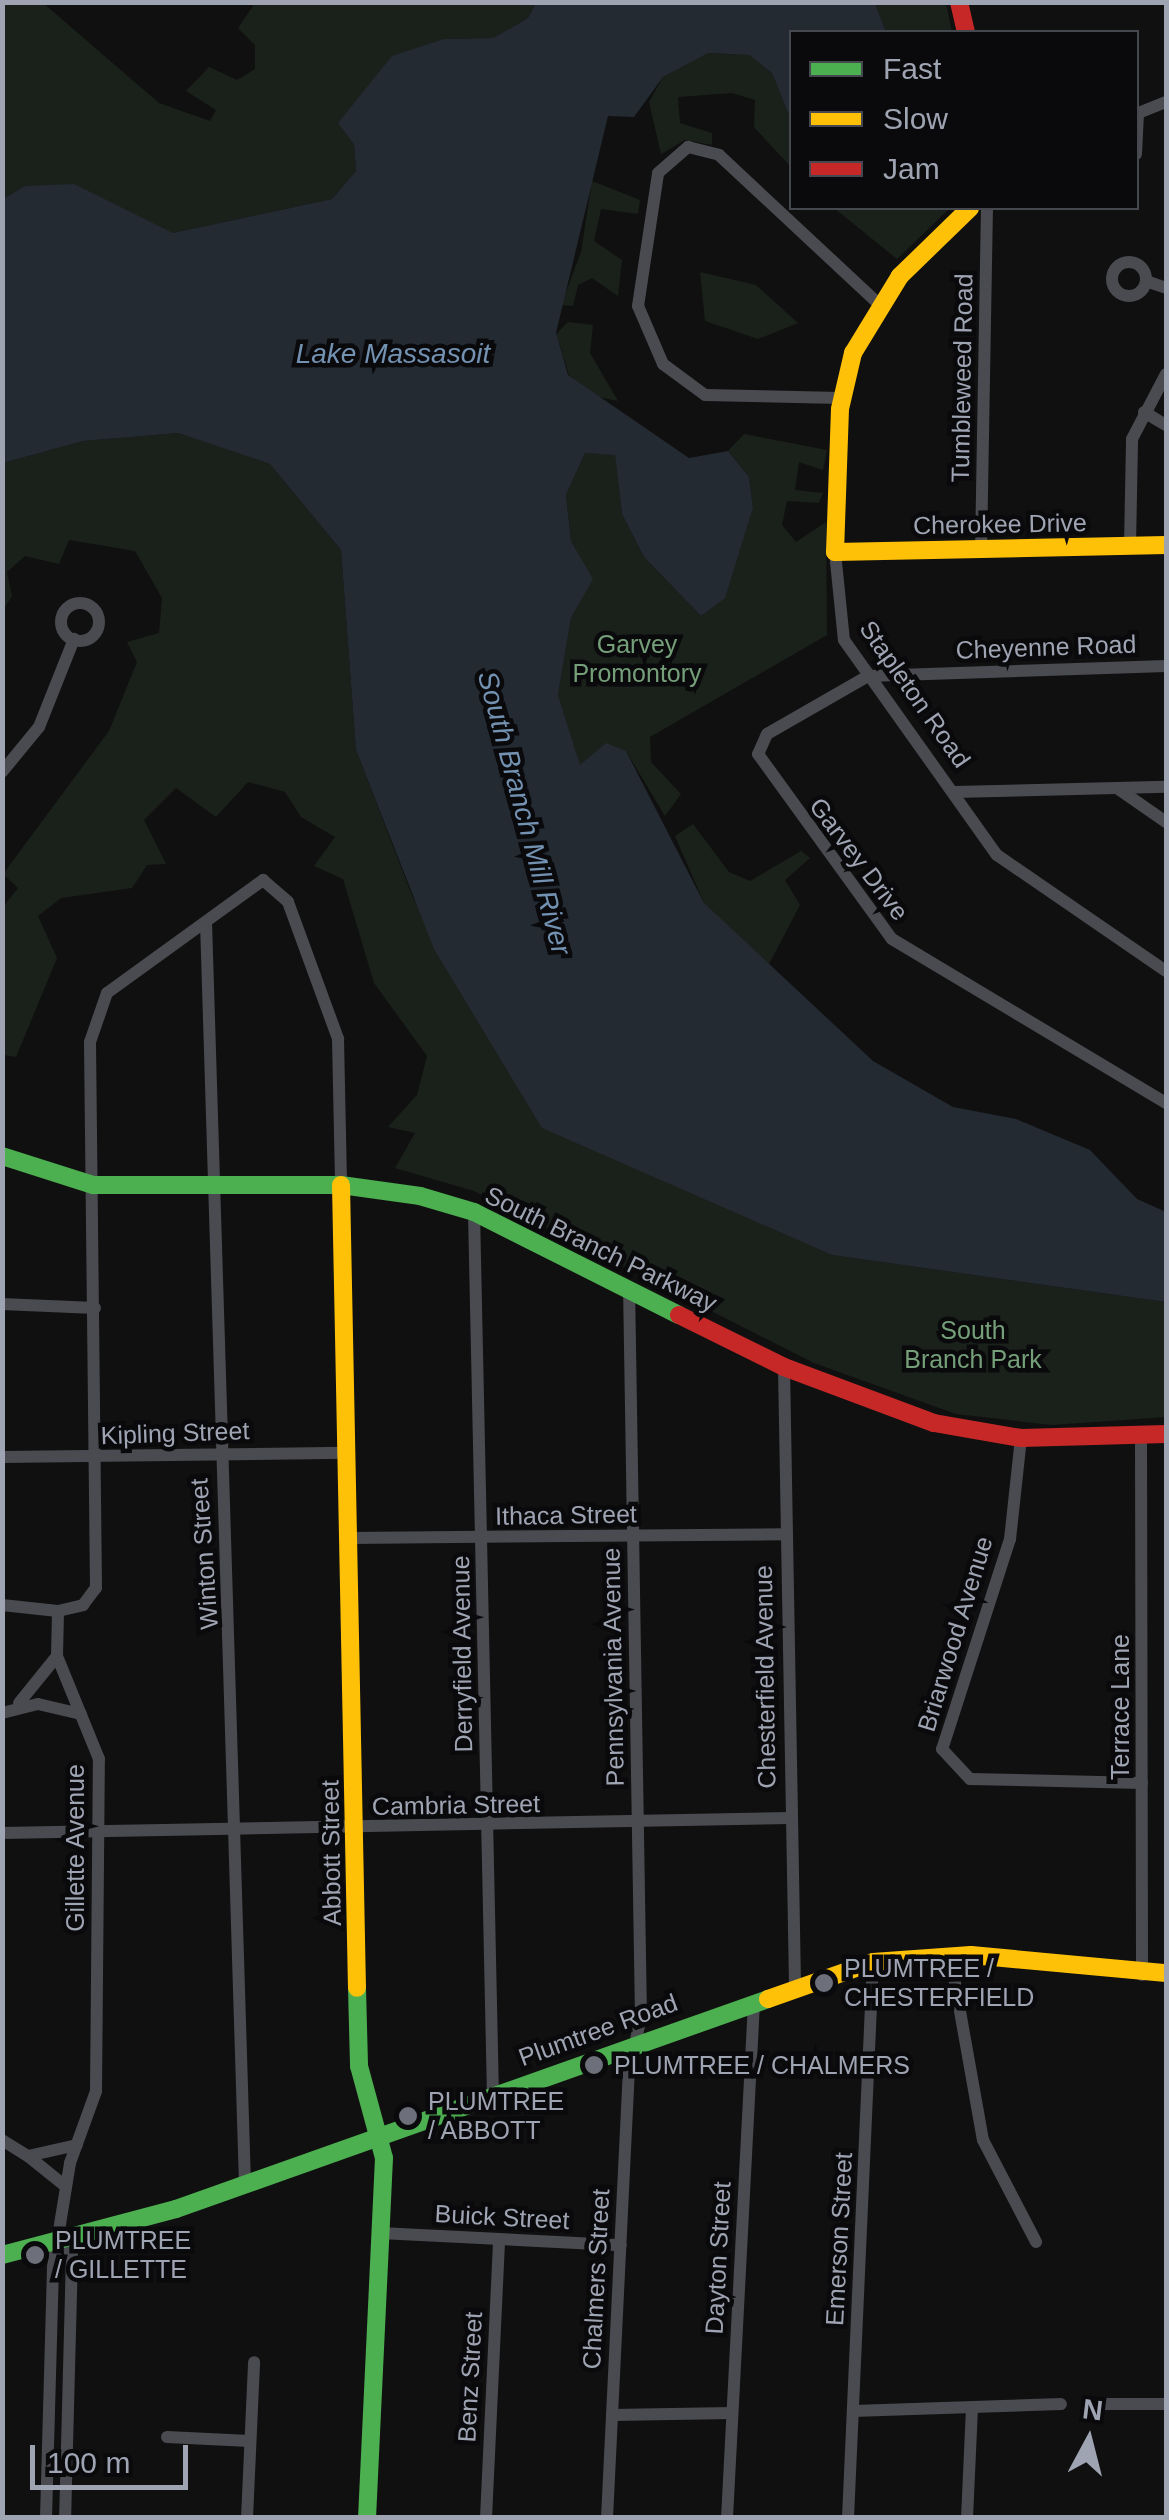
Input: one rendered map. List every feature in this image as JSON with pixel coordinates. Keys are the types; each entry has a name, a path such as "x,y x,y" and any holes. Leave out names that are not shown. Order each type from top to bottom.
{"street":[{"path":"960,2 966,30"},
{"path":"1139,112 1166,102"},
{"path":"841,398 705,394 664,364 638,306 658,173 688,147 719,156 879,304"},
{"name":"Stapleton Road","path":"968,210 879,304 841,398 835,552 837,622 868,676 1012,872 1166,971"},
{"name":"Tumbleweed Road","path":"981,550 987,210"},
{"path":"1146,281 1166,288"},
{"path":"1130,546 1130,454 1144,412 1166,374"},
{"path":"1144,412 1166,425"},
{"name":"Cherokee Drive","path":"835,552 1166,545"},
{"path":"2,772 38,728 74,639"},
{"name":"Cheyenne Road","path":"868,676 1166,666"},
{"name":"Garvey Drive","path":"868,676 767,734 760,763 892,939 1166,1103"},
{"path":"954,792 1166,787"},
{"path":"1117,788 1166,822"},
{"path":"2,1605 58,1610 84,1606 96,1588 96,1010 263,880 288,902 338,1038 341,1184"},
{"name":"Winton Street","path":"206,922 246,2184"},
{"name":"South Branch Parkway","path":"2,1156 93,1185 341,1184 474,1212 784,1367 934,1422 1022,1438 1141,1438 1166,1434"},
{"name":"Abbott Street","path":"341,1184 359,2066 384,2158 367,2518"},
{"name":"Derryfield Avenue","path":"474,1212 493,2094"},
{"name":"Pennsylvania Avenue","path":"629,1290 639,1823 636,2042"},
{"path":"2,1304 95,1308"},
{"name":"Chesterfield Avenue","path":"784,1367 794,1987"},
{"name":"Briarwood Avenue","path":"1022,1438 1010,1539 942,1749 970,1779 1142,1783"},
{"name":"Terrace Lane","path":"1141,1438 1142,1975"},
{"name":"Kipling Street","path":"2,1457 348,1453"},
{"name":"Ithaca Street","path":"349,1538 482,1540 784,1534"},
{"name":"Gillette Avenue","path":"46,2518 53,2267 64,2240 66,2186 96,2091 100,1759 58,1656 58,1610"},
{"path":"6,1710 37,1691 58,1656"},
{"path":"6,1710 81,1714"},
{"name":"Cambria Street","path":"2,1834 489,1828 790,1818"},
{"path":"950,1955 984,2140 1036,2242"},
{"name":"Plumtree Road","path":"2,2255 246,2184 636,2042 873,1962 950,1955 1142,1975 1166,1973"},
{"name":"Emerson Street","path":"848,2518 873,1962"},
{"name":"Dayton Street","path":"727,2518 754,2002"},
{"name":"Chalmers Street","path":"607,2518 636,2042"},
{"path":"2,2140 66,2186"},
{"path":"28,2156 77,2145"},
{"name":"Buick Street","path":"380,2234 621,2245"},
{"name":"Benz Street","path":"486,2518 499,2239"},
{"name":"Gillette Avenue","path":"64,2240 72,2255 64,2518"},
{"path":"246,2518 254,2362"},
{"path":"853,2411 1061,2404"},
{"path":"1102,2404 1166,2404"},
{"path":"49,2409 68,2410"},
{"path":"968,2518 972,2409"},
{"path":"612,2415 732,2413"},
{"path":"167,2437 250,2442"}],"green space":[{"path":"2,3 43,3 159,103 210,121 216,110 186,91 209,67 237,80 255,69 255,45 238,28 255,3 536,3 528,18 493,38 444,39 354,144 356,171 332,199 173,233 25,186 3,199"},
{"path":"875,3 946,3 952,30 885,30"},
{"path":"707,53 749,55 772,73 789,115 789,165 754,127 755,100 732,93 678,97 680,123 712,133 712,145 685,140 661,154 649,102 663,77"},
{"path":"592,181 640,200 638,214 601,209 594,241 622,260 618,296 592,278 578,285 573,306 561,305 581,252"},
{"path":"836,210 948,210 897,259"},
{"path":"700,272 756,285 798,323 758,339 705,321"},
{"path":"568,322 593,325 590,353 618,401 588,395 569,375 556,334"},
{"name":"South Branch Park","path":"178,433 270,464 341,550 356,750 413,898 542,1127 832,1255 1166,1302 1166,1417 1052,1425 956,1414 814,1363 474,1191 395,1168 415,1133 388,1127 417,1095 427,1056 374,983 343,879 314,866 335,837 301,817 285,792 248,782 216,817 176,788 144,820 166,864 147,865 132,888 61,898 38,916 57,958 16,1057 3,1055 2,908 18,888 3,874 109,731 137,662 127,642 159,633 162,598 135,551 69,540 59,564 25,556 7,572 12,596 3,610 3,463 83,441"},
{"name":"Garvey Promontory","path":"744,434 827,450 823,470 799,462 795,490 823,493 819,503 787,501 782,525 796,542 826,522 827,635 650,737 651,762 681,794 665,816 626,751 580,766 558,695 571,618 592,579 571,541 566,495 585,453 615,454 622,514 644,557 701,616 725,597 753,508 749,477 728,451"},
{"path":"693,824 729,872 750,881 801,851 810,858 785,880 800,905 767,968 704,903 675,836"}],"water":[{"name":"Lake Massasoit","path":"536,3 875,3 885,30 789,30 789,115 772,73 749,55 708,53 663,77 634,117 608,116 556,333 568,375 689,458 728,451 749,477 753,508 725,598 701,616 644,557 622,514 615,455 585,453 566,495 571,541 593,579 571,618 558,695 580,765 606,743 626,751 704,903 873,1061 953,1107 1016,1119 1090,1150 1137,1199 1166,1212 1166,1302 832,1255 542,1128 434,949 356,750 341,550 270,464 178,433 83,441 3,463 3,199 25,186 74,184 173,233 332,199 356,171 354,144 338,123 392,56 444,39 493,38 528,18"}],"traffic: fast":[{"path":"2,1156 93,1185 341,1185 420,1196 474,1212 679,1315"},
{"path":"357,1988 359,2066 384,2158 367,2518"},
{"path":"2,2255 176,2209 768,1999"}],"traffic: slow":[{"path":"968,210 900,276 853,353 840,409 835,552 1166,545"},
{"path":"341,1185 357,1988"},
{"path":"768,1999 873,1962 971,1955 1166,1973"}],"traffic: jam":[{"path":"959,2 966,30"},
{"path":"679,1315 784,1367 934,1423 1021,1438 1166,1434"}],"place":[{"name":"PLUMTREE / CHESTERFIELD","path":"824,1983"},
{"name":"PLUMTREE / CHALMERS","path":"594,2065"},
{"name":"PLUMTREE / ABBOTT","path":"408,2116"},
{"name":"PLUMTREE / GILLETTE","path":"35,2255"}],"water label":[{"name":"South Branch Mill River","path":"524,813"}]}
